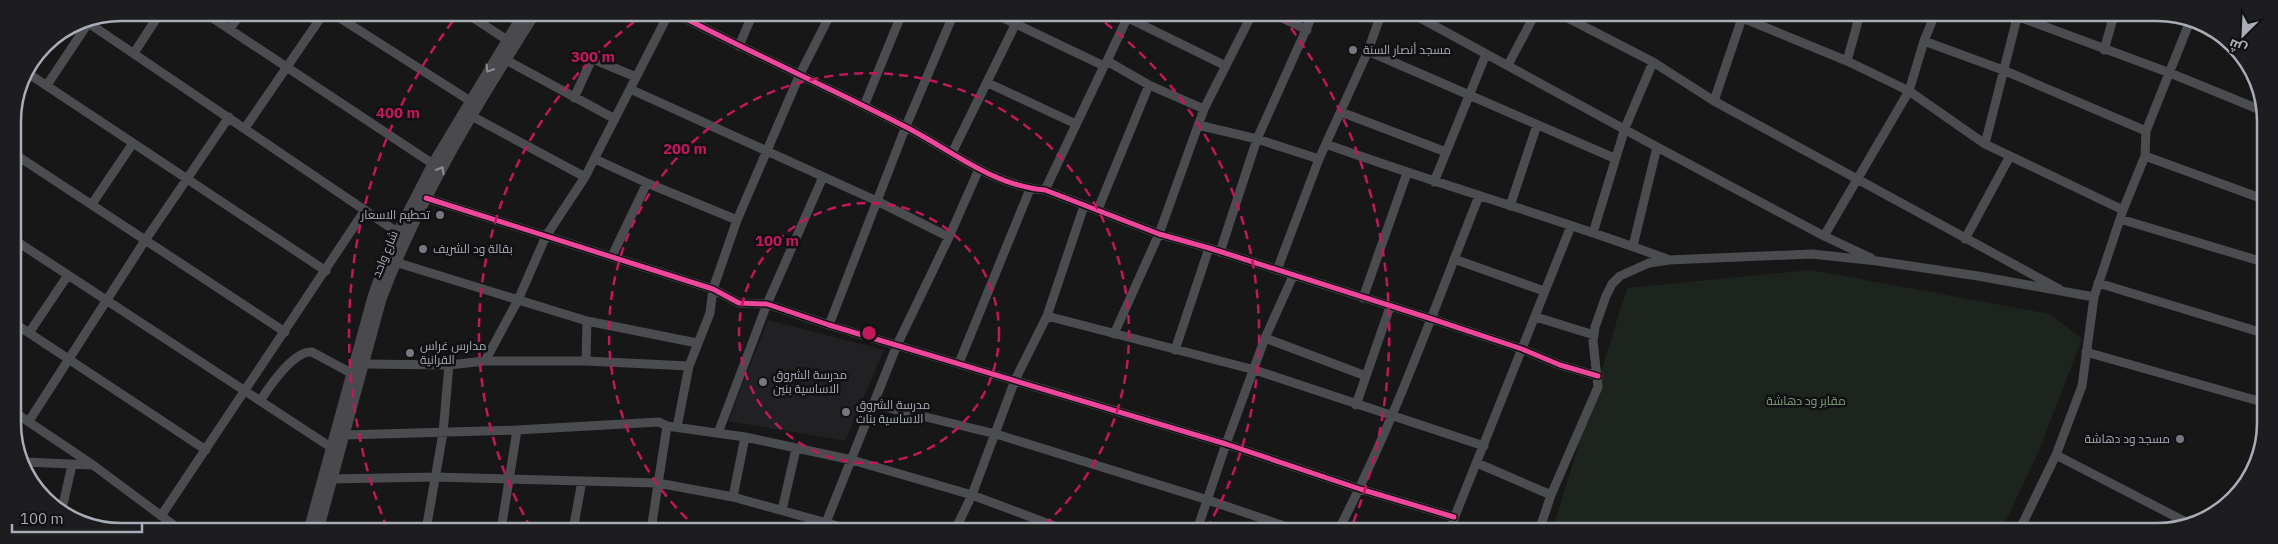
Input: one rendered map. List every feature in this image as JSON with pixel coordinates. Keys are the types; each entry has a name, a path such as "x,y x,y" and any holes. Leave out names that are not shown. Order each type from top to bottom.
{"street":[{"path":"134,53 154,21"},
{"path":"218,21 433,164"},
{"path":"230,29 236,21"},
{"path":"245,128 318,21"},
{"path":"344,21 471,109 585,177"},
{"path":"478,21 507,40"},
{"name":"شارع واحد","path":"311,523 351,373 361,361 395,262 471,109 519,21"},
{"name":"شارع واحد","path":"320,523 344,435 376,289 397,232 433,164 506,60 530,21"},
{"path":"485,361 518,300 546,236 595,159 665,21"},
{"path":"691,21 906,126 952,153 968,165 1030,189 1045,190 1084,206 1098,209 1159,234 1432,319 1522,349 1560,365 1598,376"},
{"path":"739,46 750,21"},
{"path":"677,427 689,366 710,313 713,289 737,220 768,152 800,74 827,21"},
{"path":"864,106 899,21"},
{"path":"830,325 879,202 906,126 951,21"},
{"path":"1011,21 1204,109"},
{"path":"1045,190 1106,64 1124,21"},
{"path":"1138,21 1224,65"},
{"path":"1114,334 1159,234 1204,109 1224,65 1248,21"},
{"path":"1288,21 1307,30"},
{"path":"1220,252 1257,139 1310,21"},
{"path":"1276,270 1319,159 1368,51 1379,21"},
{"path":"1426,21 1824,236 1877,261"},
{"path":"1508,65 1532,21"},
{"path":"1574,21 1653,62 1714,101 2067,293"},
{"path":"1714,101 1737,21"},
{"path":"1750,21 1846,61 1908,91 1985,144 2123,210"},
{"path":"1846,61 1858,21"},
{"path":"1824,236 1908,91 1932,21"},
{"path":"1985,144 2015,21"},
{"path":"2031,21 2104,50 2170,73 2256,109"},
{"path":"2104,50 2112,21"},
{"path":"952,153 1016,23"},
{"path":"95,25 397,232"},
{"path":"2023,523 2056,456 2082,386 2094,297 2098,283 2123,210 2145,156 2146,132 2188,27"},
{"path":"47,85 82,29"},
{"path":"1924,41 2003,70 2146,132"},
{"path":"1368,51 1614,158"},
{"path":"1434,182 1486,54"},
{"path":"574,98 590,60 593,59 636,77"},
{"path":"506,60 615,119"},
{"path":"1593,233 1614,158 1653,62"},
{"path":"33,76 326,271"},
{"path":"988,83 1076,124"},
{"path":"1098,209 1149,85"},
{"path":"630,89 879,202 949,237"},
{"path":"1341,112 1446,152"},
{"path":"29,421 146,239 229,118"},
{"path":"1198,125 1257,139 1319,159"},
{"path":"1510,206 1536,125"},
{"path":"92,204 132,143"},
{"path":"1326,144 1407,174 1633,246 1669,260"},
{"path":"1633,246 1657,147"},
{"path":"1965,239 2010,156"},
{"path":"2145,156 2257,197"},
{"path":"21,157 285,332"},
{"path":"595,159 647,183 737,220"},
{"path":"825,523 897,344 949,237 979,169"},
{"path":"1363,298 1407,174"},
{"path":"718,433 767,304 823,177"},
{"path":"612,256 647,183"},
{"path":"959,363 1030,189"},
{"path":"1342,523 1360,488 1392,416 1432,319 1479,196"},
{"path":"426,198 713,289 739,303 767,304 830,325 1226,444 1454,517"},
{"path":"958,523 972,495 1015,380 1047,316 1084,206"},
{"path":"161,516 365,210"},
{"path":"2120,219 2257,260"},
{"path":"1451,523 1536,317 1544,292 1571,226"},
{"path":"21,244 332,448"},
{"path":"1175,350 1208,248"},
{"path":"1542,523 1551,495 1598,387 1594,336 1600,310 1612,284 1636,268 1650,263 1669,260 1812,254 1877,261 1978,276 2094,297"},
{"path":"1454,259 1544,292"},
{"path":"395,262 588,320 697,343"},
{"path":"29,333 68,275"},
{"path":"1200,523 1265,338 1293,276"},
{"path":"2098,283 2257,331"},
{"path":"1356,404 1390,307"},
{"path":"1047,316 1255,370 1484,446"},
{"path":"1536,317 1594,336"},
{"path":"586,361 588,320"},
{"path":"21,328 206,450"},
{"path":"1265,338 1366,376"},
{"path":"260,401 276,376 305,352 312,352 351,373"},
{"path":"2086,352 2257,400"},
{"path":"361,361 449,365 485,361 586,361 689,366"},
{"path":"427,523 443,433 449,365"},
{"path":"872,404 996,434 1275,523"},
{"path":"21,416 93,465 171,523"},
{"path":"344,435 517,430 658,422 667,426 745,437 852,460 972,495 1046,523"},
{"path":"652,523 667,426"},
{"path":"502,523 517,430"},
{"path":"733,497 745,437"},
{"path":"782,510 796,449"},
{"path":"2056,456 2181,519"},
{"path":"30,462 72,466 93,465"},
{"path":"1477,463 1551,495"},
{"path":"63,504 72,466"},
{"path":"332,479 434,477 658,483 733,497 782,510 816,523"},
{"path":"574,523 582,481"}],"shaded area":[{"path":"768,320 884,350 845,441 728,421"}],"green space":[{"name":"مقابر ود دهاشة","path":"1811,270 2050,314 2082,339 2038,453 2005,523 1554,523 1627,288"}],"cycle path":[{"path":"691,21 904,126 972,165 1007,182 1045,190 1159,234 1432,319 1522,349 1560,365 1598,376"},
{"path":"426,198 713,289 739,303 767,304 829,325 1226,444 1360,489 1454,517"}],"place":[{"name":"مسجد أنصار السنة","path":"1353,50"},
{"name":"تحطيم الاسعار","path":"440,215"},
{"name":"بقالة ود الشريف","path":"423,249"},
{"name":"مدارس غراس القرانية","path":"410,353"},
{"name":"مدرسة الشروق الاساسية بنين","path":"763,382"},
{"name":"مدرسة الشروق الاساسية بنات","path":"846,412"},
{"name":"مسجد ود دهاشة","path":"2180,439"}]}
